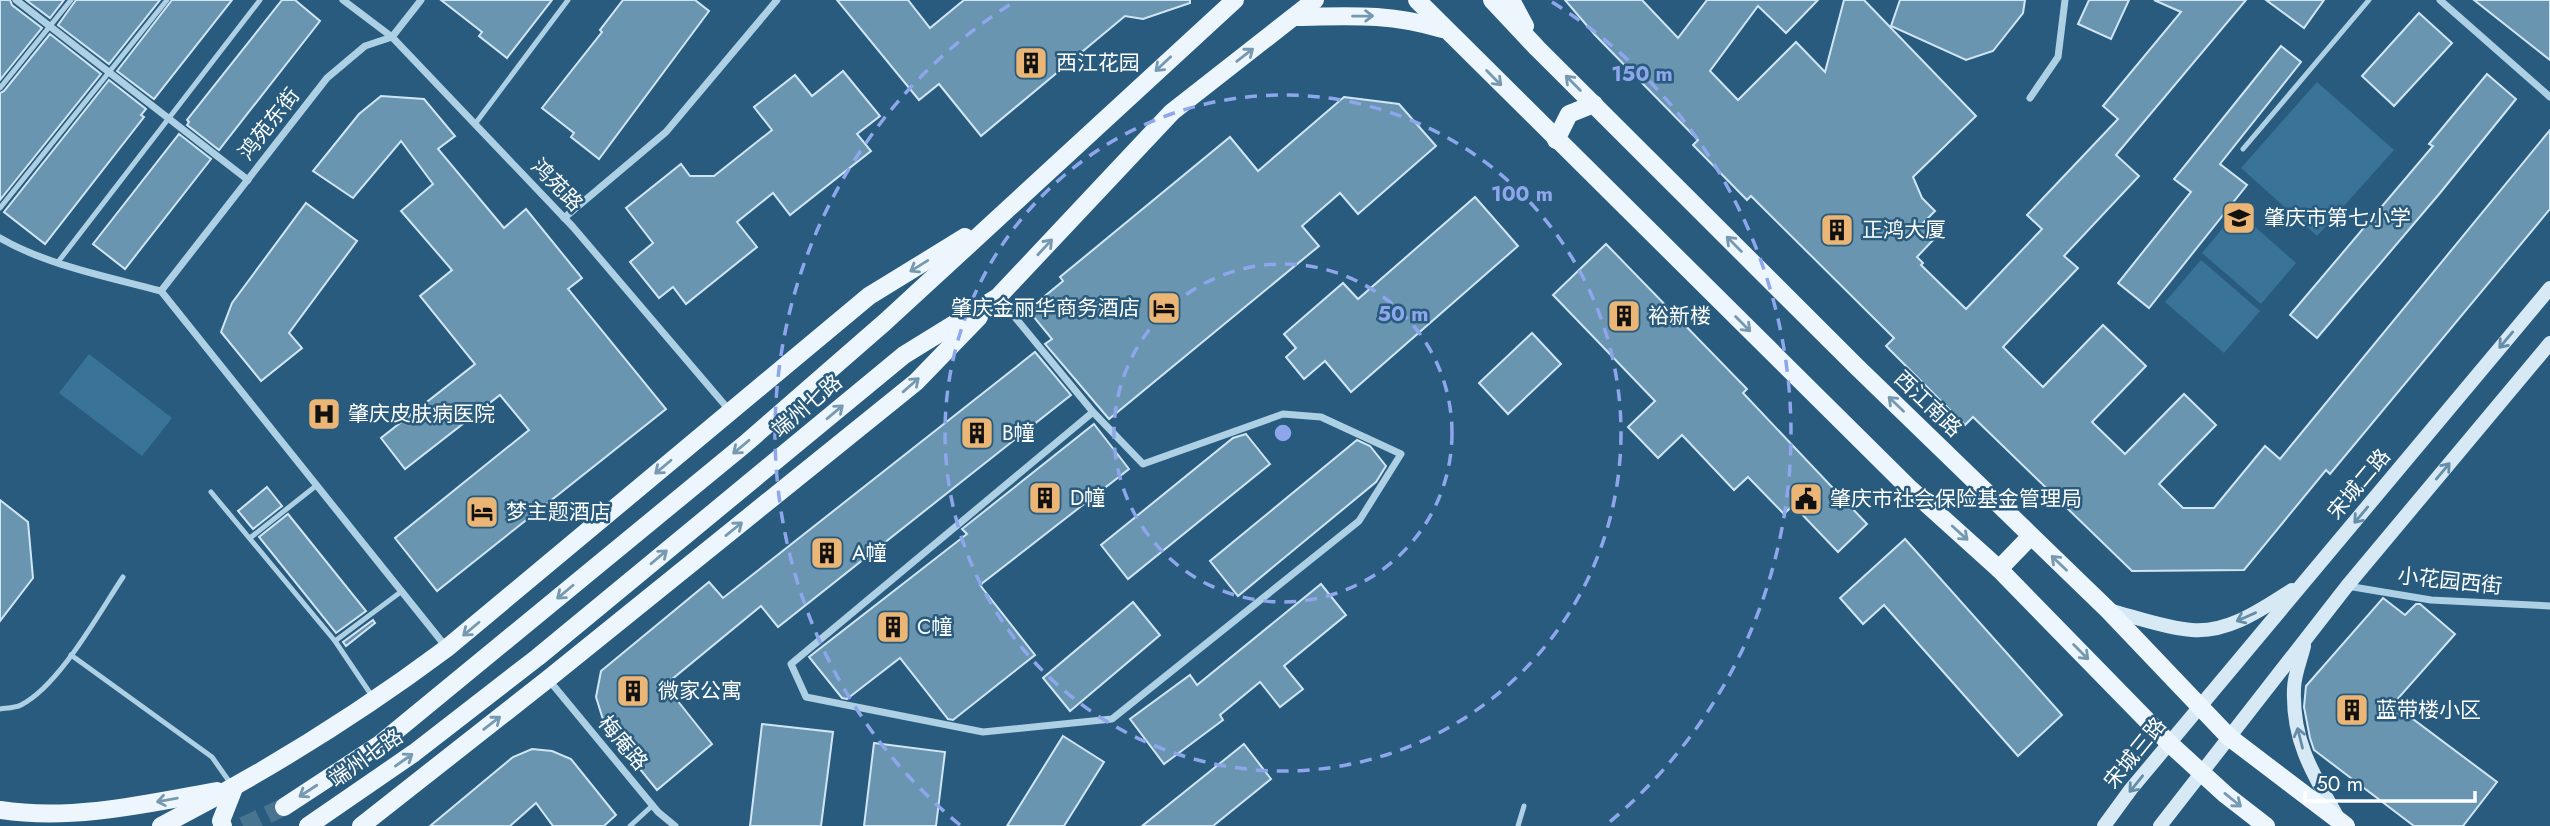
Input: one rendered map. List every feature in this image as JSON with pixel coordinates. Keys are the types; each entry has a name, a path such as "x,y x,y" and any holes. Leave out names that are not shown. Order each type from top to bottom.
{"main road":[{"path":"1213,17 1225,0"},
{"name":"端州七路","path":"284,807 380,744 745,444 885,322 1213,17 1235,0"},
{"name":"端州七路","path":"308,826 414,753 538,657 904,355 998,297 1172,112 1315,0"},
{"path":"1417,0 1908,487 1999,569 2169,743 2226,795 2266,826"},
{"name":"西江南路","path":"1492,0 1537,48 2108,610 2229,737 2343,824"},
{"path":"1511,0 1537,48"},
{"path":"1295,17 1380,15 1416,21 1446,30"},
{"path":"1556,140 1569,114 1594,104"},
{"path":"161,826 234,788 376,701 447,649 869,296 998,217"},
{"name":"宋城二路","path":"2200,707 2550,288"},
{"path":"363,825 548,680 916,382 998,297"},
{"path":"2160,826 2347,586 2550,343"},
{"path":"1999,569 2031,536"},
{"path":"2108,610 2192,630 2222,627 2255,613 2305,582"},
{"path":"2306,638 2294,687 2296,723 2306,761 2343,824"},
{"name":"宋城三路","path":"2104,826 2200,707"},
{"path":"0,810 24,814 66,813 137,806 234,788"},
{"path":"223,826 221,821 234,788"}],"street":[{"path":"16,0 248,180"},
{"name":"鸿苑路","path":"343,0 392,37 564,218 730,411"},
{"name":"鸿苑东街","path":"161,291 327,78 365,46 392,37 421,0"},
{"path":"564,218 667,132 777,0"},
{"path":"2030,98 2058,57 2065,0"},
{"path":"2440,0 2550,97"},
{"path":"0,238 13,246 58,262 161,291 447,649"},
{"path":"998,297 1093,412 1143,464 1283,414 1321,417 1401,454 1359,521 1112,719 983,732 806,697 791,664 1093,412"},
{"name":"小花园西街","path":"2347,586 2431,600 2550,606"},
{"name":"梅庵路","path":"548,680 653,805 675,826"}],"lane":[{"path":"0,88 71,0"},
{"path":"0,208 167,0"},
{"path":"58,262 260,0"},
{"path":"475,124 568,0"},
{"path":"2243,149 2369,0"},
{"path":"250,538 317,485"},
{"path":"211,492 335,641 376,701"},
{"path":"0,709 20,706 41,691 71,655 123,577"},
{"path":"335,641 402,591"},
{"path":"71,655 212,758 234,788"},
{"path":"630,826 653,805"},
{"path":"1518,826 1524,806"}],"shaded area":[{"path":"2317,82 2394,150 2317,236 2241,168"},
{"path":"2237,211 2296,263 2261,304 2202,253"},
{"path":"2201,260 2260,311 2224,353 2165,302"},
{"path":"89,354 172,418 142,456 59,393"}],"building":[{"path":"0,0 10,0 12,5 42,28 0,80"},
{"path":"26,0 64,0 50,18"},
{"path":"76,0 160,0 109,64 58,25"},
{"path":"172,0 232,0 154,99 117,71"},
{"path":"282,0 295,0 320,21 219,150 187,125 187,120"},
{"path":"441,0 552,0 507,58 479,36 482,32"},
{"path":"623,0 695,0 709,11 599,159 571,137 574,133 542,108 602,32 600,30"},
{"path":"837,0 908,0 930,28 964,0 1190,0 1190,3 1143,19 1125,16 981,136 939,84 919,100"},
{"path":"1565,0 1642,0 1678,38 1707,0 1818,0 1786,33 1758,6 1710,71 1738,100 1796,42 1825,72 1844,0 1864,0 1976,116 1913,177 1922,198 1935,211 1922,224 1935,238 1917,257 1923,263 1921,265 1966,309 2042,229 2027,215 2118,119 2103,106 2181,12 2154,0 2246,0 2116,155 2139,176 2064,256 2078,268 2003,347 2043,387 2103,325 2146,366 2092,422 2125,454 2184,394 2216,425 2159,484 2183,508 2214,508 2265,446 2280,459 2550,130 2550,209 2330,474 2326,470 2244,570 2132,571 1973,417 1965,425 1886,346 1894,338 1751,196 1747,200 1693,145 1698,140 1595,35"},
{"path":"1900,0 2025,0 2023,13 1993,51 1966,60 1891,26"},
{"path":"2089,0 2129,0 2111,39 2078,24"},
{"path":"2266,0 2324,0 2304,28"},
{"path":"2474,0 2550,0 2550,60"},
{"path":"2419,13 2452,43 2394,106 2362,76"},
{"path":"50,34 101,74 0,200 0,93"},
{"path":"2281,46 2301,62 2220,164 2247,185 2149,308 2118,283 2191,192 2174,179"},
{"path":"843,71 880,116 857,134 871,151 790,215 773,193 737,222 757,247 686,304 673,287 659,298 630,262 653,243 626,208 681,164 690,176 714,176 772,130 754,107 795,75 812,96"},
{"path":"2487,74 2516,99 2317,338 2290,315 2433,146 2429,144"},
{"path":"109,80 146,109 141,115 144,117 45,244 4,212"},
{"path":"381,96 424,99 455,136 438,149 504,228 526,209 582,278 568,289 666,409 437,591 395,538 529,430 500,395 405,469 381,438 475,364 420,296 452,270 401,211 433,184 401,141 353,198 313,171 359,114"},
{"name":"肇庆金丽华商务酒店","path":"1344,97 1399,104 1436,146 1358,214 1340,193 1302,226 1319,246 1109,419 1045,344 1052,339 1028,310 1063,281 1060,277 1230,137 1258,171"},
{"path":"179,134 211,159 125,269 93,244"},
{"path":"1475,197 1518,246 1351,392 1325,361 1304,379 1286,357 1296,348 1284,334 1343,283 1358,299"},
{"path":"306,203 357,241 289,333 302,348 261,381 221,332 232,303"},
{"path":"1606,244 1747,389 1743,393 1867,524 1838,552 1793,505 1784,514 1748,477 1734,490 1682,435 1658,458 1628,427 1655,401 1553,295"},
{"path":"1532,333 1561,364 1508,414 1479,383"},
{"path":"1035,352 1071,395 778,627 761,606 665,685 712,744 657,790 605,726 596,697 601,671 709,582 723,598"},
{"path":"1094,424 1129,469 980,585 1035,655 953,720 948,719 900,658 847,699 842,698 809,657 967,534 962,529"},
{"path":"1246,434 1270,464 1128,579 1101,545 1233,438"},
{"path":"1357,440 1370,446 1386,466 1376,482 1238,596 1210,561"},
{"path":"267,487 282,506 253,529 238,511"},
{"path":"0,500 28,522 33,578 0,621"},
{"path":"288,514 366,611 336,633 259,537"},
{"path":"1905,539 2062,715 2018,756 1884,605 1863,624 1840,598"},
{"path":"1321,584 1346,615 1284,666 1303,689 1280,707 1260,682 1220,715 1223,720 1164,764 1130,719 1190,675 1197,685"},
{"name":"蓝带楼小区","path":"2383,598 2405,615 2416,604 2420,604 2455,634 2393,704 2497,782 2463,826 2414,826 2314,750 2304,707 2306,686"},
{"path":"1133,602 1160,635 1070,711 1043,678"},
{"path":"373,620 375,623 346,646 343,642"},
{"path":"762,724 833,732 821,826 750,826"},
{"path":"1063,736 1104,762 1064,826 1007,826"},
{"path":"874,743 945,752 936,826 864,826"},
{"path":"1244,744 1271,779 1213,826 1142,826"},
{"path":"532,749 552,751 571,759 616,815 604,826 553,826 536,803 510,826 430,826 513,757"}],"tunnel":[{"path":"243,826 284,807"}],"place":[{"name":"西江花园","path":"1031,63"},
{"name":"肇庆市第七小学","path":"2239,218"},
{"name":"正鸿大厦","path":"1837,230"},
{"name":"肇庆金丽华商务酒店","path":"1164,308"},
{"name":"裕新楼","path":"1624,316"},
{"name":"肇庆皮肤病医院","path":"324,414"},
{"name":"B幢","path":"977,433"},
{"name":"D幢","path":"1045,498"},
{"name":"肇庆市社会保险基金管理局","path":"1806,499"},
{"name":"梦主题酒店","path":"482,512"},
{"name":"A幢","path":"827,553"},
{"name":"C幢","path":"893,627"},
{"name":"微家公寓","path":"633,691"},
{"name":"蓝带楼小区","path":"2352,710"}]}
